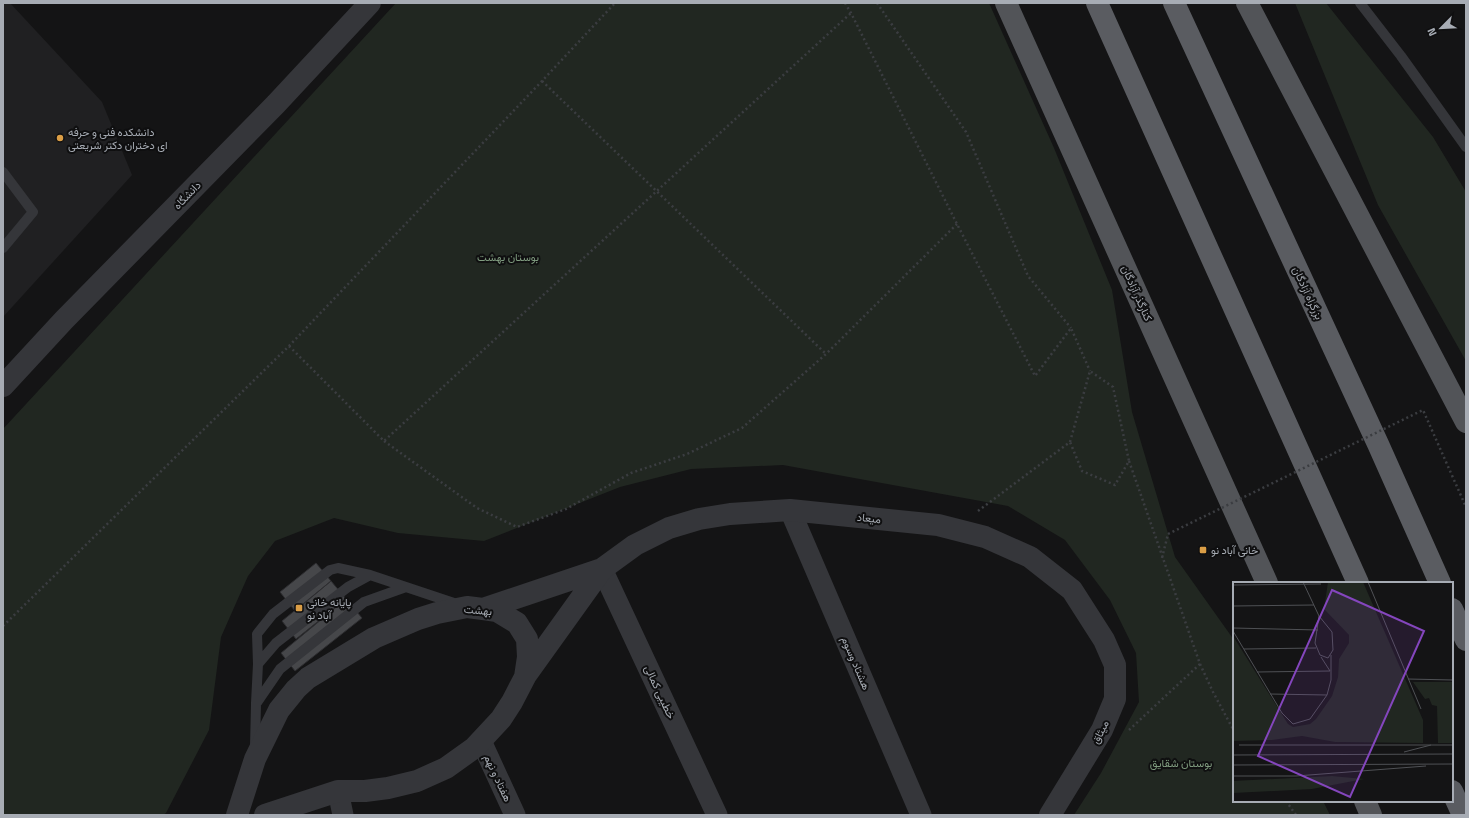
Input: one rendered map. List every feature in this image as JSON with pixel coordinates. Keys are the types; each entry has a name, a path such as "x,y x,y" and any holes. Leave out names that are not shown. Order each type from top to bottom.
{"highway":[{"path":"1097,3 1358,582"},
{"name":"بزرگراه آزادگان","path":"1174,3 1378,444 1440,582"},
{"path":"1453,611 1466,640"},
{"path":"1453,793 1463,815"}],"main road":[{"name":"کنارگذر آزادگان","path":"1006,3 1267,582"},
{"path":"1247,3 1466,422"},
{"path":"1365,802 1371,815"}],"street":[{"name":"دانشگاه","path":"3,386 64,320 276,104 370,3"},
{"name":"میعاد","path":"602,569 635,545 669,528 699,519 730,514 790,510 938,525 985,537 1030,556 1072,590 1104,640"},
{"name":"هشتاد وسوم","path":"790,510 922,815"},
{"path":"475,608 602,569"},
{"path":"525,677 602,569"},
{"name":"خطیبی کمالی","path":"602,569 717,815"},
{"name":"بهشت","path":"237,815 255,759 279,710 296,689 308,678 353,650 400,626 437,612 475,608 497,611 517,623 527,639 528,657 525,677 501,719 474,748 446,768 417,781 388,788 365,791 338,791 265,815"},
{"name":"میثاق","path":"1050,815 1071,783 1102,730 1115,699 1116,665 1104,640"},
{"name":"هفتاد و نهم","path":"481,741 515,815"},
{"path":"338,791 343,815"}],"lane":[{"path":"1258,3 1280,64"},
{"path":"1360,3 1401,56 1466,147"},
{"path":"3,172 33,212 3,248"},
{"path":"255,759 258,664 257,634 273,614 330,570 338,568 370,575 475,608"},
{"path":"258,664 276,643 348,587 370,575"},
{"path":"256,704 280,669 364,602 406,586"}],"path":[{"path":"3,626 289,346 615,3"},
{"path":"845,3 1035,376 1071,328"},
{"path":"877,3 966,132 1028,276 1071,328 1090,371 1113,387 1129,461 1162,558 1200,664 1233,729"},
{"path":"384,441 851,13"},
{"path":"542,81 826,354"},
{"path":"289,346 384,441 477,508 517,527 566,509 631,473 687,454 742,428 826,354 957,224"},
{"path":"954,529 1070,442 1090,371"},
{"path":"1162,558 1168,534 1423,410 1466,507"},
{"path":"1070,442 1082,471 1115,485 1129,461"},
{"path":"1123,735 1200,664"},
{"path":"1287,802 1296,815"}],"shaded area":[{"name":"دانشکده فنی و حرفه ای دختران دکتر شریعتی","path":"3,3 10,3 102,102 132,175 3,317"}],"green space":[{"name":"بوستان بهشت","path":"396,3 989,3 1054,148 1112,290 1132,412 1175,557 1233,639 1233,802 1324,802 1330,815 1074,815 1101,773 1139,702 1136,653 1110,600 1065,540 1008,506 783,465 691,469 620,487 484,541 398,533 334,518 275,541 248,576 221,637 209,730 166,813 163,815 3,815 3,429"},
{"path":"1295,3 1326,3 1433,137 1466,192 1466,361 1378,205"}],"building":[{"path":"316,563 331,581 295,611 280,592"},
{"path":"331,581 346,599 296,639 282,621"},
{"path":"346,599 362,618 295,671 281,653"}],"place":[{"name":"دانشکده فنی و حرفه ای دختران دکتر شریعتی","path":"60,138"},
{"name":"خانی آباد نو","path":"1203,550"},
{"name":"پایانه خانی آباد نو","path":"299,608"}],"park label":[{"name":"بوستان شقایق","path":"1181,763"}]}
